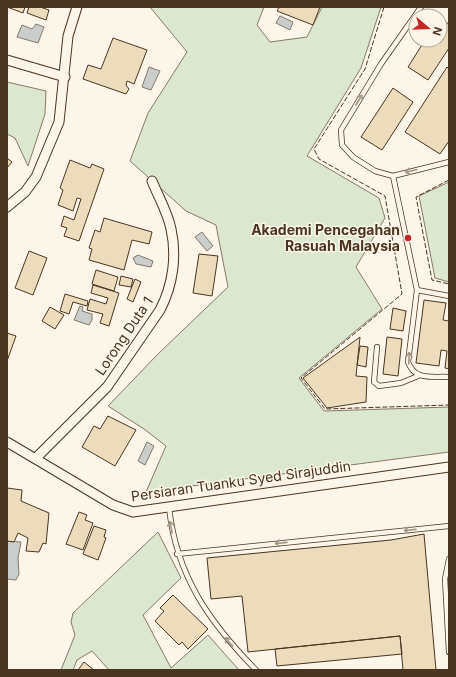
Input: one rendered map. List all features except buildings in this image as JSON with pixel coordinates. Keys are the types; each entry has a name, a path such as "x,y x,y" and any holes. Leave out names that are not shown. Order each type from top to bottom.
{"street":[{"path":"7,207 25,192 36,177 59,122 65,77 68,36 77,7"},
{"path":"7,60 65,77"},
{"name":"Lorong Duta 1","path":"36,458 107,387 160,310 167,297 171,282 174,252 171,228 152,181"},
{"name":"Persiaran Tuanku Syed Sirajuddin","path":"7,442 124,510 133,512 449,467"}],"lane":[{"path":"421,7 381,64 341,130 342,145 352,157 376,171 393,176 449,162"},
{"path":"393,176 418,290 408,362 411,370 418,376"},
{"path":"418,290 449,296"},
{"path":"377,347 374,382 379,386 402,383 418,376 449,377"},
{"path":"169,507 177,554 196,593 222,634 256,670"},
{"path":"177,554 449,526"},
{"path":"449,560 444,578 449,652"}],"green space":[{"path":"150,7 264,7 257,25 270,42 307,37 322,7 381,7 361,68 307,156 379,198 385,218 356,267 382,309 299,378 324,411 449,407 449,452 146,492 166,446 144,429 108,406 158,354 228,287 216,225 186,211 130,161 148,113 187,52"},
{"path":"7,82 46,91 45,114 28,166 15,138 7,134"},
{"path":"449,182 449,282 435,278 419,196"},
{"path":"158,532 181,578 143,615 171,668 208,635 239,670 109,670 92,651 77,660 73,670 61,670 75,635 71,622 73,613"}],"shaded area":[{"path":"280,16 293,22 290,30 276,23"},
{"path":"36,24 44,27 38,43 17,37 22,25 32,29"},
{"path":"149,67 160,71 151,90 142,87"},
{"path":"202,232 213,246 207,251 195,237"},
{"path":"138,255 153,261 151,267 136,264 133,258"},
{"path":"80,306 83,307 82,311 92,314 92,320 89,325 74,320"},
{"path":"147,442 154,446 145,465 138,461"},
{"path":"7,541 21,542 18,558 19,574 16,580 7,579"}],"fence":[{"path":"384,7 365,69 314,149 319,159 385,196 402,294 301,378 325,409 449,405"},
{"path":"449,180 416,197 432,280 449,284"}],"place":[{"name":"Akademi Pencegahan Rasuah Malaysia","path":"408,238"}]}
